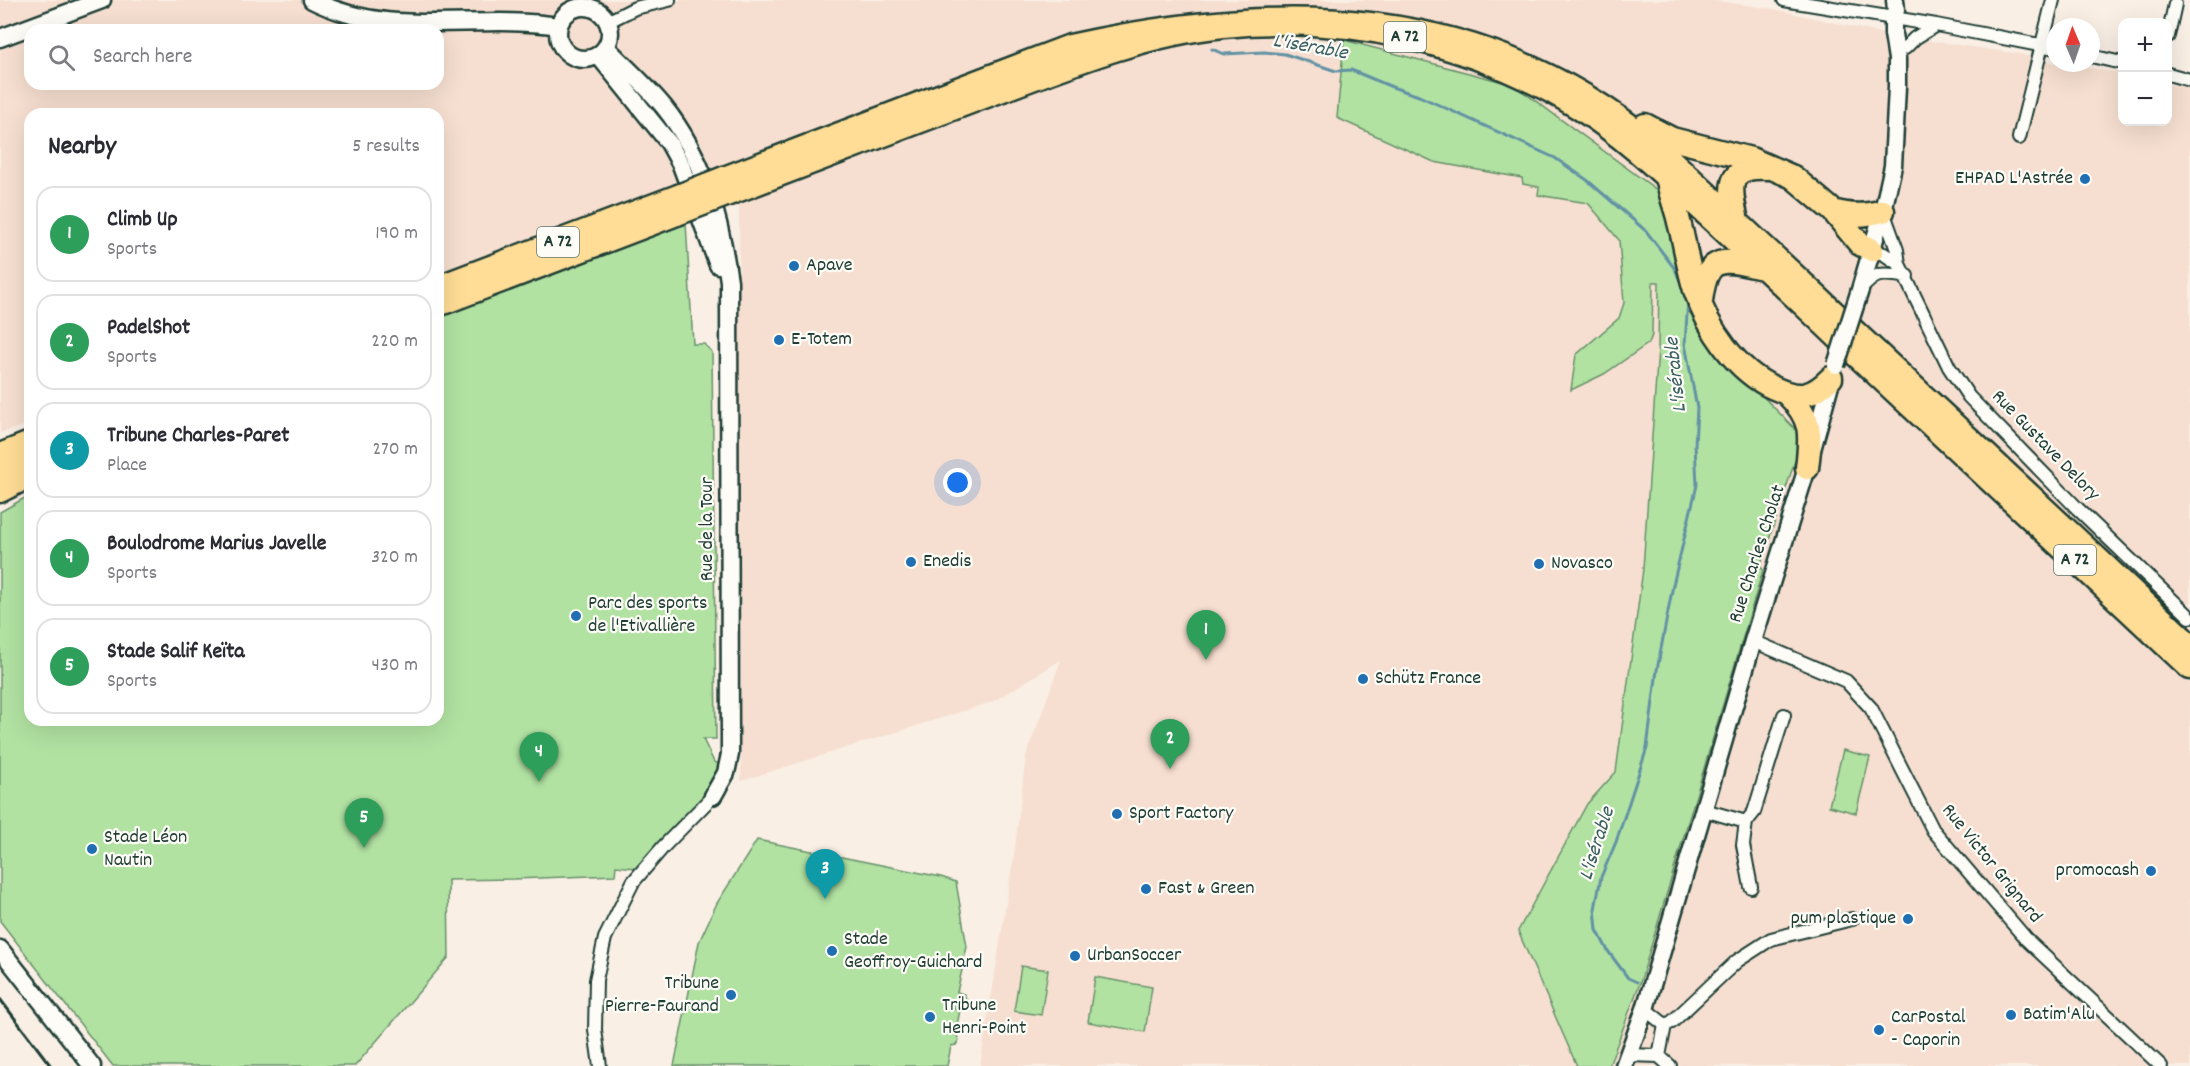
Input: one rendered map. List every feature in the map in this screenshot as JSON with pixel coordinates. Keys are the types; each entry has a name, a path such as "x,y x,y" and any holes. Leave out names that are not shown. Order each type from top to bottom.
{"highway":[{"name":"A 72","path":"444,302 678,205 1108,32 1175,15 1256,6 1327,7 1384,14 1481,41 1540,68 1586,93 1631,125 1680,167 2190,645"},
{"name":"A 72","path":"729,185 1146,40 1224,26 1296,23 1376,31 1439,45 1504,69 1578,107 1624,141 1668,178 1766,269 2190,668"},
{"path":"1631,125 1644,125 1672,139 1751,159 1775,169 1800,182 1833,211 1860,244 1872,250"},
{"path":"1737,221 1731,192 1737,174 1753,167 1775,169"},
{"path":"1668,178 1669,194 1677,212 1695,290 1712,327 1732,356 1755,377 1787,394 1797,396 1817,392 1834,371"},
{"name":"A 72","path":"444,285 678,205"},
{"path":"1833,211 1852,216 1883,211"},
{"path":"1701,303 1704,282 1710,270 1720,261 1732,261 1766,269"},
{"path":"1787,394 1803,412 1809,424 1807,468"},
{"path":"0,443 24,441"},
{"path":"0,455 24,445"},
{"path":"0,472 24,462"},
{"path":"0,491 24,479"}],"street":[{"path":"38,24 102,0"},
{"path":"312,0 333,10 370,20 419,23 531,21 559,26"},
{"path":"608,22 635,8 669,0"},
{"path":"1784,0 2046,45"},
{"path":"1885,0 1885,8 1893,19"},
{"path":"1893,19 1896,10 1895,0"},
{"path":"2052,18 2054,0"},
{"path":"573,4 597,10 608,22 610,38 602,51 587,59 572,56 558,40 562,18 573,4"},
{"path":"2172,18 2175,4"},
{"name":"Rue Charles Cholat","path":"1627,1060 1645,1009 1883,211 1893,166 1901,54 1893,34 1893,19"},
{"path":"1901,54 1915,38 1936,25"},
{"path":"0,38 24,29"},
{"name":"Rue de la Tour","path":"602,51 669,143 681,165 727,295 730,754 726,773 713,796"},
{"path":"2019,138 2046,55"},
{"path":"2100,58 2118,62"},
{"path":"2172,75 2190,80"},
{"name":"Rue Gustave Delory","path":"1883,211 1897,250 1899,264"},
{"name":"Rue Gustave Delory","path":"1872,250 1884,254 1899,264 1907,276 1949,367 1970,396 2069,500 2190,617"},
{"path":"1860,290 1870,279 1878,275 1886,273 1907,276"},
{"name":"Rue Victor Grignard","path":"1753,641 1846,681 1871,708 1934,830 2027,940 2162,1066"},
{"path":"1751,887 1743,845 1746,822 1754,812 1784,715"},
{"path":"600,1066 595,1030 596,980 605,938 633,882 664,846 713,796"},
{"path":"1704,810 1746,822"},
{"path":"1665,1025 1672,1022 1737,961 1772,939 1852,919"},
{"path":"0,949 92,1066"},
{"path":"1645,1009 1665,1025"},
{"path":"1659,1056 1665,1025"},
{"path":"1627,1060 1659,1056 1670,1066"}],"shaded area":[{"path":"0,0 1711,0 1774,9 1884,34 2020,54 2046,61 2046,72 2100,72 2100,70 2118,72 2118,126 2172,126 2172,85 2190,89 2190,1066 980,1066 1014,855 1026,756 1061,660 992,702 741,781 739,206 444,297 444,108 24,108 24,426 0,433"}],"green space":[{"path":"1344,40 1514,85 1665,196 1716,349 1803,437 1760,566 1763,570 1641,980 1609,1066 1577,1066 1518,931 1587,804 1616,772 1643,569 1658,348 1659,282 1653,282 1652,335 1649,343 1604,374 1571,390 1576,355 1619,318 1624,303 1619,240 1588,203 1538,195 1539,187 1523,184 1522,178 1434,162 1337,118"},
{"name":"Parc des sports de l'Etivallière","path":"686,223 693,344 704,344 712,352 716,739 703,739 714,762 721,764 704,796 636,868 616,866 615,875 448,880 449,957 355,1066 113,1066 0,921 0,512 24,498 24,726 444,726 444,315"},
{"path":"1843,750 1870,757 1856,813 1829,806"},
{"name":"Stade Geoffroy-Guichard","path":"757,840 956,882 967,947 964,959 960,959 959,969 962,970 957,992 964,994 967,1001 962,1006 955,1006 954,1009 960,1010 957,1025 951,1024 949,1032 956,1034 959,1040 956,1045 951,1046 947,1066 674,1066 699,942 717,903"},
{"path":"1021,966 1048,970 1041,1015 1014,1011"},
{"path":"1095,977 1152,987 1145,1032 1088,1022"}],"waterway":[{"name":"L'isérable","path":"1212,49 1224,54 1264,52 1285,54 1336,71 1351,70 1419,96 1555,158 1587,180 1646,231 1675,269 1682,286"},
{"name":"L'isérable","path":"1637,982 1628,978 1608,951 1597,930 1595,909 1601,877 1616,842 1647,748 1657,670 1673,585 1697,485 1695,445 1697,408 1685,344 1688,300"}],"railway":[{"path":"0,999 51,1066"}],"place":[{"name":"EHPAD L'Astrée","path":"2085,179"},
{"name":"Apave","path":"794,266"},
{"name":"E-Totem","path":"779,340"},
{"name":"Enedis","path":"911,562"},
{"name":"Novasco","path":"1539,564"},
{"name":"Parc des sports de l'Etivallière","path":"576,616"},
{"name":"Climb Up","path":"1206,660"},
{"name":"Schütz France","path":"1363,679"},
{"name":"PadelShot","path":"1170,769"},
{"name":"Boulodrome Marius Javelle","path":"539,782"},
{"name":"Sport Factory","path":"1117,814"},
{"name":"Stade Salif Keïta","path":"364,848"},
{"name":"Stade Léon Nautin","path":"92,849"},
{"name":"promocash","path":"2151,871"},
{"name":"Fast & Green","path":"1146,889"},
{"name":"Tribune Charles-Paret","path":"825,899"},
{"name":"pum plastique","path":"1908,919"},
{"name":"Stade Geoffroy-Guichard","path":"832,951"},
{"name":"UrbanSoccer","path":"1075,956"},
{"name":"Tribune Pierre-Faurand","path":"731,995"},
{"name":"Batim'Alu","path":"2011,1015"},
{"name":"Tribune Henri-Point","path":"930,1017"},
{"name":"CarPostal - Caporin","path":"1879,1030"}]}
